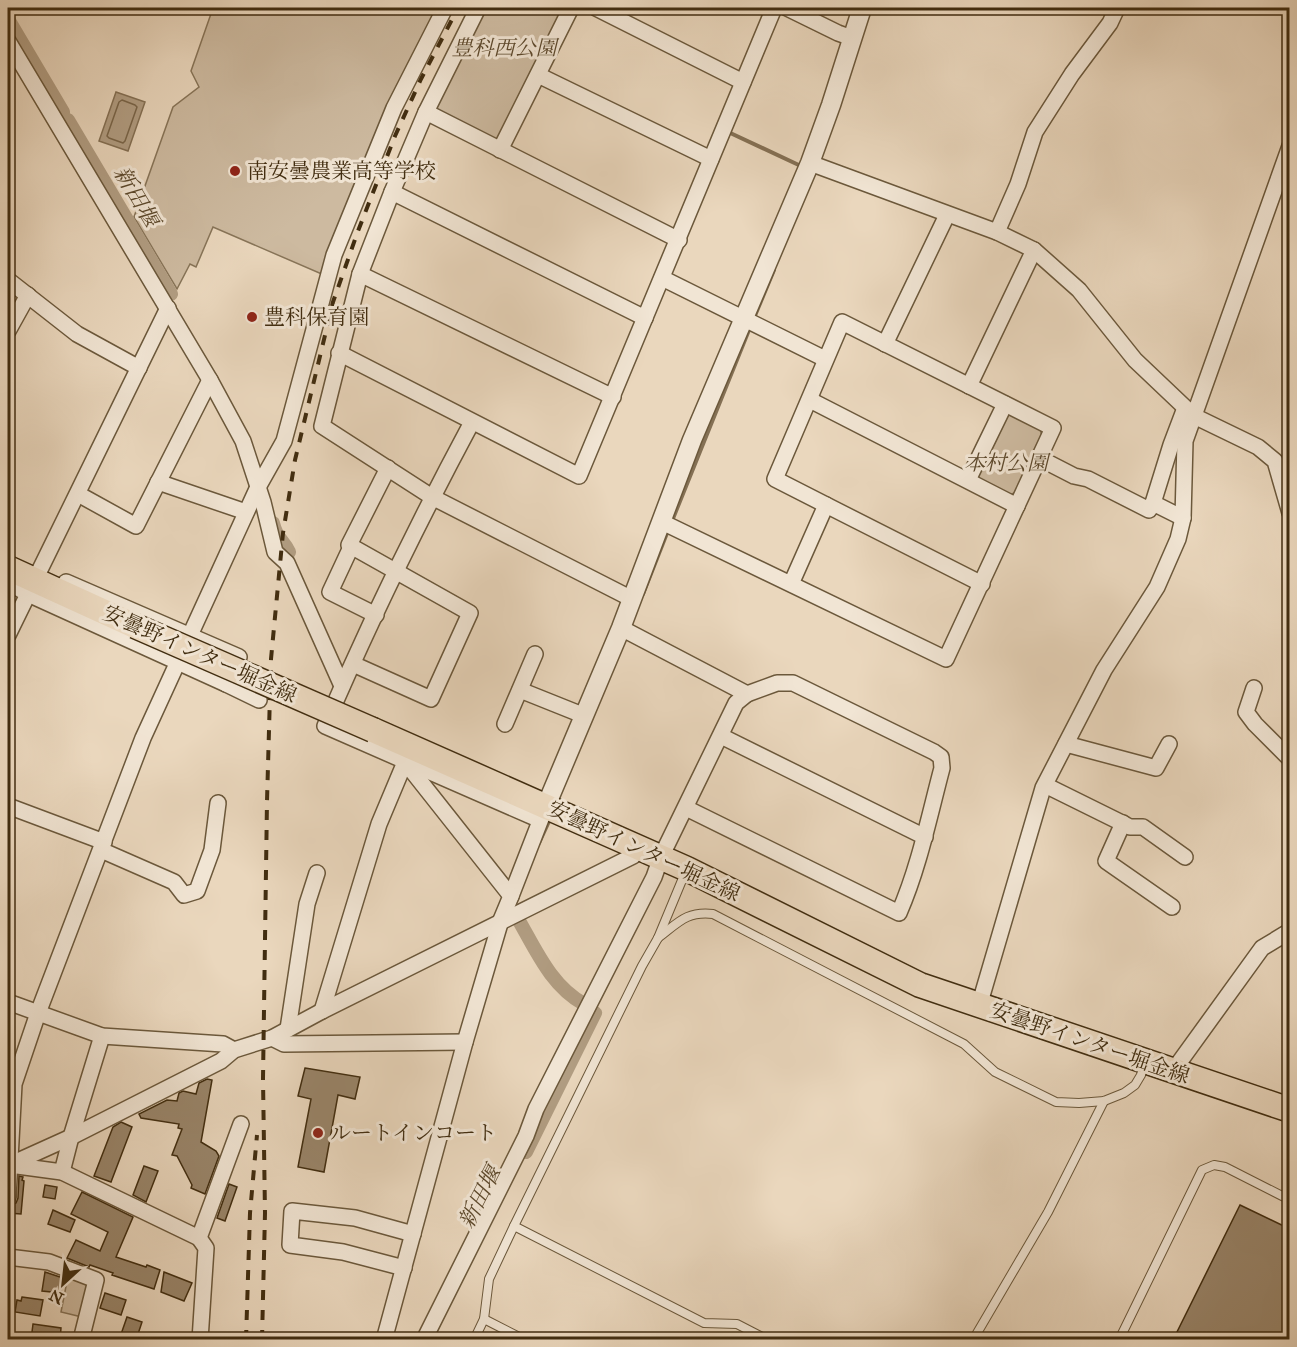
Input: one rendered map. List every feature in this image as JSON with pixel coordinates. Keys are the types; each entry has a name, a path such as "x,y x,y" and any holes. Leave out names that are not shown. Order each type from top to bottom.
{"main road":[{"name":"安曇野インター堀金線","path":"8,568 661,857 920,985 1290,1110"}],"street":[{"path":"8,1197 14,1084 38,1013 143,738 246,512 284,441 334,255 394,108 445,8"},
{"path":"478,8 426,112 360,274 322,426 432,497 632,599"},
{"path":"500,150 571,8"},
{"path":"596,8 743,81"},
{"path":"339,353 579,476 774,8"},
{"path":"787,8 852,38"},
{"path":"384,1340 465,1042 501,920 621,628 692,440 810,163 861,8"},
{"path":"997,232 1018,184 1035,132 1072,74 1110,23 1117,8"},
{"path":"8,41 168,308 243,441 263,502 275,552 287,563 342,687"},
{"path":"538,75 711,159"},
{"path":"426,112 678,240"},
{"path":"1039,459 1074,476 1088,479 1149,510 1171,445 1190,412 1290,146"},
{"path":"810,163 997,232 1034,250 1079,290 1135,360 1190,412 1258,447 1275,461 1290,513"},
{"path":"392,192 645,318"},
{"path":"885,344 947,215"},
{"path":"969,386 1034,250"},
{"path":"360,274 613,397"},
{"path":"662,278 825,358"},
{"path":"8,280 77,334 138,369"},
{"path":"8,331 28,295"},
{"path":"8,635 168,308"},
{"path":"662,522 946,659 982,584 1053,428 842,322 775,479 982,584"},
{"path":"78,494 136,526 210,380"},
{"path":"810,400 1017,506"},
{"path":"968,480 1005,404"},
{"path":"979,1006 1045,785 1104,670 1157,587 1178,539 1183,518 1185,441 1190,412"},
{"path":"472,422 432,497 325,726 405,762 546,807"},
{"path":"376,615 330,592 351,546 349,545 388,468"},
{"path":"158,482 246,512"},
{"path":"1153,503 1183,518"},
{"path":"791,584 826,505"},
{"path":"351,546 470,613 430,699 353,664"},
{"path":"8,557 34,581 177,661 258,700"},
{"path":"8,582 34,581 190,634 239,657 226,684"},
{"path":"621,628 747,694"},
{"path":"505,724 535,654"},
{"path":"424,1340 526,1136 536,1108 654,877 661,857 736,703 747,694 777,682 793,683 941,757 942,768 925,837 909,890 899,913 686,808"},
{"path":"1254,688 1246,712 1290,759"},
{"path":"520,690 585,716"},
{"path":"335,701 546,807"},
{"path":"720,736 925,837"},
{"path":"1066,744 1156,768 1169,744"},
{"path":"405,762 511,896"},
{"path":"322,1011 379,824 405,762"},
{"path":"1045,785 1130,827 1143,827 1185,857"},
{"path":"8,806 102,846 174,882 184,895 197,891 212,850 218,803"},
{"path":"1123,823 1106,861 1172,907"},
{"path":"8,1165 70,1137 221,1061 234,1050 272,1038 501,920 633,856 639,847"},
{"path":"288,1029 307,904 317,873"},
{"path":"1173,1071 1262,948 1290,931"},
{"path":"8,1002 102,1036 223,1044 234,1050"},
{"path":"62,1172 70,1137 102,1036"},
{"path":"272,1038 284,1044 465,1042"},
{"path":"199,1238 241,1124"},
{"path":"8,1165 62,1172 199,1238 206,1248 200,1340"},
{"path":"404,1268 343,1252 290,1245 292,1211 355,1218 413,1234"},
{"path":"8,1257 49,1262 96,1280 81,1340"}],"lane":[{"path":"474,1340 484,1319 489,1279 642,966 658,938 687,869"},
{"path":"658,938 681,920 696,912 713,914 964,1044 995,1072 1056,1102 1104,1101 1124,1093 1135,1086 1141,1075 1144,1061"},
{"path":"973,1340 1048,1212 1104,1101"},
{"path":"1119,1340 1202,1170 1214,1165 1225,1167 1290,1200"},
{"path":"514,1226 704,1323 736,1324 768,1340"},
{"path":"484,1319 525,1340"}],"green space":[{"name":"南安曇農業高等学校","path":"213,8 438,8 324,275 213,227 196,267 190,264 177,289 134,217 173,107 199,87 191,71"},
{"name":"豊科西公園","path":"485,8 563,8 497,142 434,111"},
{"name":"本村公園","path":"1012,414 1040,428 1042,437 1017,492 1009,495 979,479 977,472 1004,416"},
{"path":"68,1276 90,1284 82,1317 61,1312"}],"water":[{"path":"116,92 145,102 128,151 99,141"}],"building":[{"name":"ルートインコート","path":"305,1068 360,1077 355,1099 338,1095 324,1172 298,1167 311,1099 298,1096"},
{"path":"207,1079 212,1080 201,1142 216,1151 219,1156 205,1194 191,1188 192,1185 177,1156 172,1155 182,1129 178,1128 179,1124 141,1118 139,1114 167,1100 177,1101 179,1093 183,1091 196,1094 199,1083"},
{"path":"121,1122 132,1127 111,1182 94,1176 113,1127"},
{"path":"144,1166 158,1171 146,1202 133,1195"},
{"path":"19,1176 23,1177 24,1181 21,1214 8,1213 8,1207 16,1203 18,1198"},
{"path":"229,1184 237,1187 225,1221 217,1218"},
{"path":"45,1185 57,1187 55,1199 43,1197"},
{"path":"82,1192 133,1217 116,1257 160,1270 154,1289 67,1258 76,1240 100,1251 108,1232 71,1214"},
{"path":"1240,1205 1290,1229 1290,1340 1173,1340"},
{"path":"53,1210 75,1220 70,1232 48,1224"},
{"path":"45,1272 63,1278 61,1293 42,1291"},
{"path":"164,1272 192,1283 184,1301 161,1292"},
{"path":"105,1293 126,1300 121,1315 100,1308"},
{"path":"22,1297 43,1300 40,1316 15,1312 17,1300 21,1301"},
{"path":"127,1317 142,1322 136,1340 119,1340"},
{"path":"33,1324 61,1328 60,1340 31,1340"}],"waterway":[{"name":"新田堰","path":"8,19 63,112"},
{"name":"新田堰","path":"68,120 171,294"},
{"path":"726,131 803,167"},
{"path":"754,318 774,270"},
{"path":"672,521 751,325"},
{"name":"新田堰","path":"273,523 276,533 289,552"},
{"path":"643,594 669,528"},
{"path":"539,843 551,817"},
{"name":"新田堰","path":"518,919 553,977 572,996 584,1004"},
{"name":"新田堰","path":"526,1152 595,1013 591,1010"}],"railway":[{"path":"262,1340 265,1213 263,1079 267,801 271,659 283,533 295,460 333,302 395,136 421,79 458,8"},
{"path":"246,1340 250,1213 257,1135"}],"place":[{"name":"南安曇農業高等学校","path":"235,171"},
{"name":"豊科保育園","path":"252,317"},
{"name":"ルートインコート","path":"318,1133"}]}
